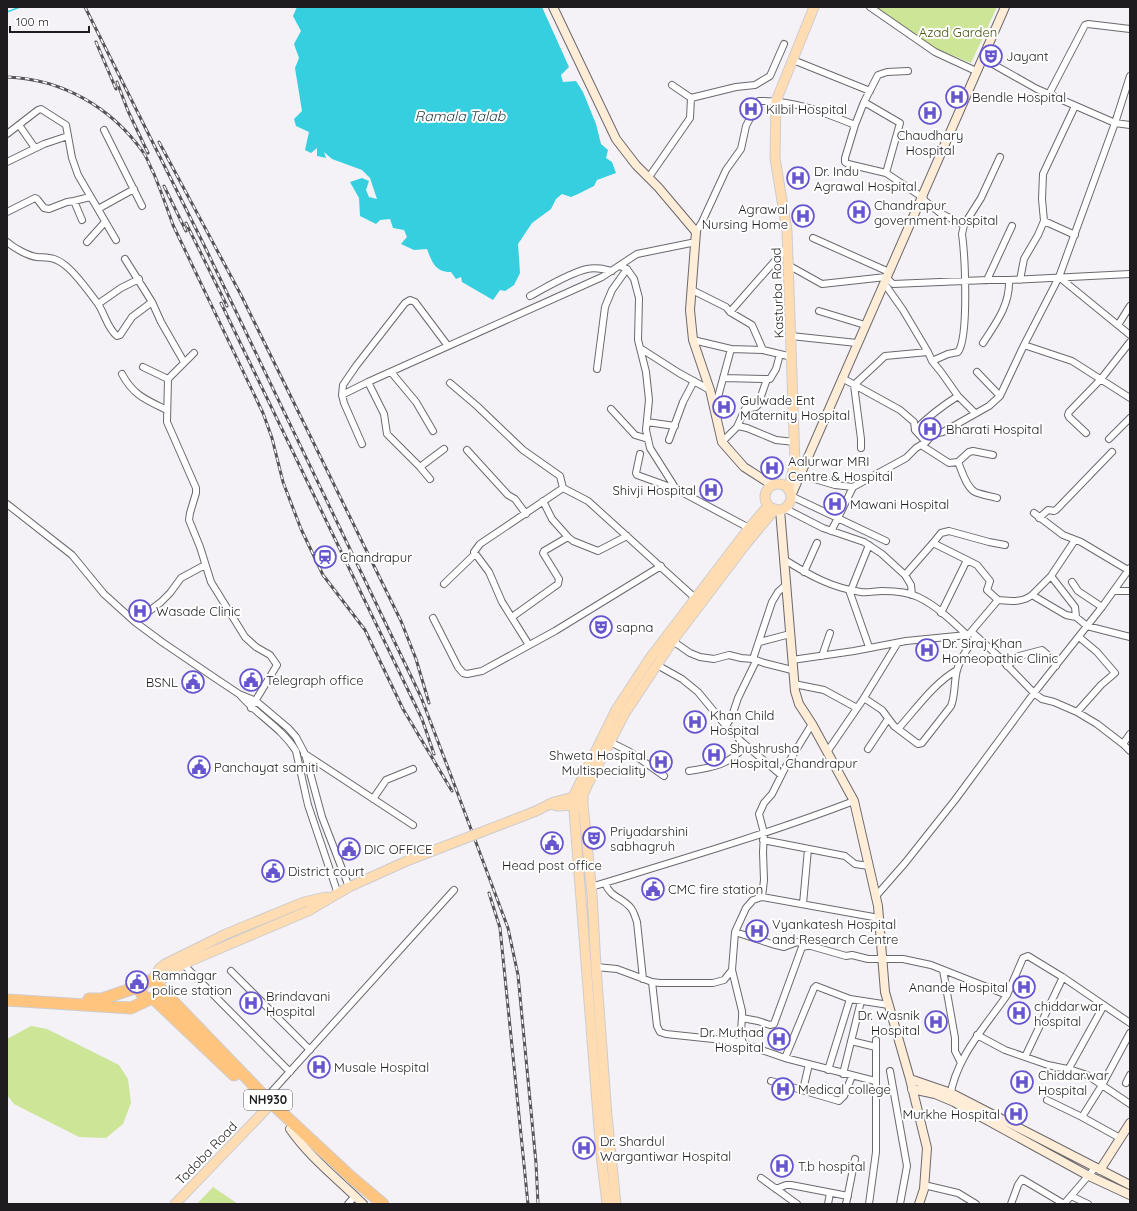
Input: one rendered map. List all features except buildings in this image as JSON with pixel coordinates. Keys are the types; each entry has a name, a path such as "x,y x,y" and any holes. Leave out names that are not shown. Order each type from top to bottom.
{"highway":[{"path":"7,993 98,999 153,985 158,994 152,999 131,1008 7,1000"},
{"name":"NH930","path":"372,1204 290,1128 268,1103 153,985 141,990 143,995 152,999 268,1103 383,1204"}],"main road":[{"path":"553,7 616,139 636,165 649,177 696,232 690,310 693,340 710,390 722,442 744,467 772,485"},
{"name":"Kasturba Road","path":"790,492 795,463 792,357 787,231 775,158 776,100 814,7"},
{"path":"616,1204 604,1125 580,895 573,801 616,710 650,658 749,528 777,508 790,502 790,492 801,475 857,343 1005,7"},
{"path":"777,508 766,502 766,491 772,485 781,484 790,492"},
{"path":"777,508 785,560 792,670 799,704 812,724 854,801 876,896 885,992 910,1079 927,1148 924,1185 919,1204"},
{"path":"607,1204 601,1154 604,1125 596,967 583,799 625,713 674,639 746,544 777,508"},
{"path":"153,985 183,964 308,911 349,887 408,860 536,811 554,802 583,799"},
{"path":"580,895 591,891"},
{"path":"153,985 160,968 165,964 226,934 304,902 337,894"},
{"path":"910,1079 1130,1185"},
{"path":"912,1089 950,1097 1089,1176 1130,1195"},
{"name":"Tadoba Road","path":"175,1204 268,1103"},
{"path":"1098,1169 1125,1134 1130,1124"},
{"path":"290,1128 301,1145 363,1204"}],"street":[{"path":"870,7 935,52 976,71"},
{"path":"1048,94 1085,25 1088,24 1130,30"},
{"path":"672,85 691,98 736,87 755,85 770,76 784,44"},
{"path":"982,58 1037,90 1115,123 1130,125"},
{"path":"793,60 870,91"},
{"path":"908,71 880,73 876,77 855,125 845,162 886,173 922,195 924,200 940,213 964,225"},
{"path":"831,531 853,487 898,461 906,458 924,444 933,434 943,432 989,406 1000,396 1059,277 1115,123 1130,76"},
{"path":"649,177 690,118 691,98"},
{"path":"696,232 726,170 740,149 746,126 759,101 776,100 817,110 855,125"},
{"path":"864,102 900,123 886,173"},
{"path":"1020,280 1024,259 1038,235 1044,220 1042,199 1043,174 1076,106"},
{"path":"7,134 38,110 44,109 66,125 74,166 90,197 116,240"},
{"path":"19,125 35,148"},
{"path":"104,130 142,206"},
{"path":"7,162 44,144 68,136"},
{"path":"932,361 948,354 957,353 960,351 962,346 965,325 962,234 964,225 981,198 1000,157"},
{"path":"98,209 134,189"},
{"path":"7,212 35,198 38,199 47,209 67,202 74,202 90,197"},
{"path":"74,202 82,220"},
{"path":"1044,220 1075,235"},
{"path":"87,242 105,222"},
{"path":"987,280 1012,226"},
{"path":"813,238 886,277 893,284 1020,280 1130,274"},
{"path":"7,242 34,256 51,257 59,260 70,269 98,304 109,326 115,334 119,336 132,317 152,302"},
{"path":"342,395 602,277 637,254 696,242"},
{"path":"730,312 788,246"},
{"path":"125,259 139,279 184,362"},
{"path":"788,265 822,284 886,277"},
{"path":"620,266 627,269 634,279 639,298 638,340 646,372 649,400 646,430 650,448 676,489"},
{"path":"530,296 572,274 587,269 599,268 612,271"},
{"path":"597,369 605,307 612,290 627,269"},
{"path":"886,277 932,361 958,396 975,413"},
{"path":"1059,277 1130,335"},
{"path":"98,304 139,279"},
{"path":"983,343 1005,306 1009,290 1009,280"},
{"path":"692,290 726,307 730,312 752,325 763,350"},
{"path":"362,444 344,403 342,395 343,385 345,380 407,301 415,302 448,346"},
{"path":"1118,325 1130,306"},
{"path":"819,310 865,325"},
{"path":"791,336 857,343"},
{"path":"693,340 731,348 763,350 792,357"},
{"path":"1086,433 1069,417 1068,414 1101,379 1130,342"},
{"path":"1024,345 1072,361 1130,398"},
{"path":"640,348 679,373 710,390"},
{"path":"714,409 731,348"},
{"path":"854,385 885,356 928,352"},
{"path":"194,353 168,379 168,426 196,488 189,520 211,582 245,637 256,647 270,655 277,665 251,708"},
{"path":"723,378 770,379 775,373 780,354"},
{"path":"143,367 168,379"},
{"path":"391,372 416,402 434,431"},
{"path":"977,372 1000,396"},
{"path":"122,374 128,386 135,393 167,410"},
{"path":"842,378 900,410 914,422 915,430 924,444 949,463 958,462 969,452 973,451 993,455"},
{"path":"722,442 736,427 744,409 756,407 760,402 766,379"},
{"path":"669,440 683,402 694,381"},
{"path":"368,382 384,414 387,434 430,479"},
{"path":"450,383 477,406 523,450 560,476 563,488 588,501 695,598"},
{"path":"854,385 861,448"},
{"path":"915,430 944,404 958,396"},
{"path":"611,409 632,433 639,437 648,439"},
{"path":"1109,439 1130,418"},
{"path":"647,422 675,426"},
{"path":"736,427 747,428 776,440 795,442"},
{"path":"420,467 444,449"},
{"path":"467,450 508,495 515,499 526,514"},
{"path":"1039,518 1048,510 1056,510 1112,452"},
{"path":"640,454 636,473 637,475 676,489 749,528"},
{"path":"958,462 969,486 973,490 979,494 997,498"},
{"path":"801,475 835,485 853,487"},
{"path":"444,584 475,554 474,552 480,544 563,488"},
{"path":"790,492 838,518 886,541"},
{"path":"543,501 552,519 573,541 598,551 627,536"},
{"path":"7,504 72,555 104,594 135,622 239,694 256,700 288,728 296,737 306,754 322,817 349,887"},
{"path":"777,508 869,545 882,554 905,575 911,585 912,595"},
{"path":"876,896 905,863 955,800 1034,693 1102,607 1129,569 1063,535 1034,513"},
{"path":"905,575 941,533 949,531 1005,545"},
{"path":"512,617 558,584 559,579 543,553 568,537"},
{"path":"933,543 977,565 990,581 987,590 998,600 1017,602 1032,595 1051,576 1075,540"},
{"path":"804,572 817,543"},
{"path":"869,545 850,590 869,647"},
{"path":"475,554 489,572 502,602 529,645"},
{"path":"785,560 824,583 862,592 882,591 917,597 951,620 998,656 1034,693 1042,699 1054,702 1078,712 1097,724 1130,751"},
{"path":"941,613 967,560"},
{"path":"135,622 161,602 181,578 205,565"},
{"path":"433,618 458,667 463,673 467,674 482,671 555,631 661,566"},
{"path":"1051,576 1075,607 1076,617"},
{"path":"1072,582 1078,591 1102,607"},
{"path":"726,726 732,716 738,698 755,660 772,602 778,592 787,584"},
{"path":"1114,591 1130,591"},
{"path":"1032,595 1066,616 1076,617 1087,626 1130,637"},
{"path":"864,698 882,710 888,719 898,729 918,744 922,743 951,706 957,670 968,649 971,635 998,600"},
{"path":"822,656 830,633"},
{"path":"760,642 790,634"},
{"path":"792,660 854,652 869,647 897,644 906,641 971,635"},
{"path":"1078,712 1101,685 1115,673 1097,652 1079,637"},
{"path":"674,639 677,644 690,653 700,657 714,659 729,655 792,670"},
{"path":"827,752 864,698 897,644"},
{"path":"1007,666 1020,656 1042,650 1050,656 1056,666"},
{"path":"657,665 682,679 698,692 726,726 746,746 781,775"},
{"path":"898,729 948,675 957,670"},
{"path":"794,684 824,690 857,708"},
{"path":"239,694 251,708 280,732 291,744 297,756 308,805 337,894"},
{"path":"868,749 888,719"},
{"path":"762,897 764,880 764,836 759,814 764,803 772,794 781,775 812,724"},
{"path":"1123,744 1130,734"},
{"path":"610,742 630,752 664,776"},
{"path":"689,771 707,769 726,762 746,746"},
{"path":"297,756 306,754 413,825"},
{"path":"373,798 386,780 413,768"},
{"path":"591,891 605,883 764,836 854,801"},
{"path":"764,836 808,849 845,856 855,864 869,866"},
{"path":"803,904 808,849"},
{"path":"605,883 609,891 630,907 635,915 644,979"},
{"path":"268,1103 290,1072 454,890"},
{"path":"742,1042 740,1038 742,1018 732,970 735,932 746,908 753,900 762,897 879,918"},
{"path":"735,932 756,940 784,947 797,942 846,956 852,955 868,959 903,959 931,965 1007,995"},
{"path":"742,1018 758,1020 770,1025 774,1024 802,947 808,946"},
{"path":"950,1097 961,1063 977,1035 1007,995 1023,958 1028,956 1063,977 1130,1023"},
{"path":"183,964 290,1072"},
{"path":"596,967 617,969 652,982 713,983 724,980 732,970"},
{"path":"943,970 956,1038 955,1051 961,1063"},
{"path":"231,971 310,1050"},
{"path":"1025,1057 1063,977"},
{"path":"652,982 657,1026 660,1032 666,1034 742,1042 749,1046 785,1058 875,1081"},
{"path":"785,1058 814,988 818,986 850,999 889,1005"},
{"path":"828,1070 850,999"},
{"path":"843,1074 861,1001"},
{"path":"1068,1070 1104,1005"},
{"path":"1082,1117 1102,1085 1130,1033"},
{"path":"977,1035 1005,1050 1048,1065 1087,1075 1130,1104"},
{"path":"869,1204 876,1152 876,1040"},
{"path":"851,1041 876,1047"},
{"path":"803,1090 809,1064"},
{"path":"890,1071 907,1166 900,1204"},
{"path":"1126,1083 1130,1075"},
{"path":"771,1081 839,1101 844,1096 852,1076"},
{"path":"1047,1100 1082,1117 1125,1134"},
{"path":"846,1204 855,1159"},
{"path":"1011,1204 1022,1179 1064,1204 1089,1176 1098,1169"},
{"path":"761,1178 797,1204"},
{"path":"776,1189 791,1185 848,1196"},
{"path":"924,1185 958,1193 976,1204"},
{"path":"828,1204 830,1193"},
{"path":"348,1204 355,1196"},
{"path":"1071,1196 1088,1204"}],"green space":[{"name":"Azad Garden","path":"876,7 997,7 971,63 932,47"},
{"path":"31,1026 47,1029 119,1065 128,1079 131,1103 123,1124 106,1138 79,1137 14,1104 7,1095 7,1039"},
{"path":"213,1187 238,1204 197,1204"}],"water":[{"name":"Ramala Talab","path":"297,7 542,7 569,67 561,75 563,82 576,81 583,92 596,124 601,144 608,150 606,158 612,162 616,173 597,180 594,186 571,197 562,194 556,199 551,209 532,223 518,244 520,273 514,285 505,291 500,290 493,300 462,282 461,277 456,279 451,272 446,272 438,268 433,262 427,249 414,250 401,244 407,237 404,230 393,228 390,219 380,220 376,224 360,216 359,198 350,182 362,178 369,181 366,190 369,197 377,199 370,178 362,170 332,159 324,152 326,158 317,156 317,148 311,153 305,150 309,132 296,126 294,119 302,111 295,68 299,58 294,44 301,31 293,16"}],"waterway":[{"path":"7,12 20,7"}],"railway":[{"path":"85,7 204,245 421,697 453,781 508,928 518,975 536,1163 538,1204"},
{"path":"96,42 116,89"},
{"path":"7,77 47,83 84,98 116,122 130,136 145,155 157,180 173,225 263,413 272,438 283,482 301,529 323,575 365,630 403,709 452,791"},
{"path":"117,82 128,111 148,153"},
{"path":"159,142 241,295 401,621 416,659 429,703"},
{"path":"164,186 186,231"},
{"path":"186,223 227,306"},
{"path":"221,303 422,719 434,754"},
{"path":"489,893 500,928 528,1204"}],"place":[{"name":"Jayant","path":"991,56"},
{"name":"Bendle Hospital","path":"957,97"},
{"name":"Kilbil Hospital","path":"751,109"},
{"name":"Chaudhary Hospital","path":"930,113"},
{"name":"Dr. Indu Agrawal Hospital","path":"798,178"},
{"name":"Chandrapur government hospital","path":"859,212"},
{"name":"Agrawal Nursing Home","path":"803,216"},
{"name":"Gulwade Ent Maternity Hospital","path":"724,407"},
{"name":"Bharati Hospital","path":"930,429"},
{"name":"Aalurwar MRI Centre & Hospital","path":"772,468"},
{"name":"Shivji Hospital","path":"711,490"},
{"name":"Mawani Hospital","path":"835,504"},
{"name":"Chandrapur","path":"325,557"},
{"name":"Wasade Clinic","path":"140,611"},
{"name":"sapna","path":"601,627"},
{"name":"Dr. Siraj Khan Homeopathic Clinic","path":"927,650"},
{"name":"Telegraph office","path":"251,680"},
{"name":"BSNL","path":"193,682"},
{"name":"Khan Child Hospital","path":"695,722"},
{"name":"Shushrusha Hospital, Chandrapur","path":"714,755"},
{"name":"Shweta Hospital Multispeciality","path":"661,762"},
{"name":"Panchayat samiti","path":"199,767"},
{"name":"Priyadarshini sabhagruh","path":"594,838"},
{"name":"Head post office","path":"552,843"},
{"name":"DIC OFFICE","path":"349,849"},
{"name":"District court","path":"273,871"},
{"name":"CMC fire station","path":"653,889"},
{"name":"Vyankatesh Hospital and Research Centre","path":"757,931"},
{"name":"Ramnagar police station","path":"137,982"},
{"name":"Anande Hospital","path":"1024,987"},
{"name":"Brindavani Hospital","path":"251,1003"},
{"name":"chiddarwar hospital","path":"1019,1013"},
{"name":"Dr. Wasnik Hospital","path":"936,1022"},
{"name":"Dr. Muthad Hospital","path":"779,1039"},
{"name":"Musale Hospital","path":"319,1067"},
{"name":"Chiddarwar Hospital","path":"1022,1082"},
{"name":"Medical college","path":"783,1089"},
{"name":"Murkhe Hospital","path":"1016,1114"},
{"name":"Dr. Shardul Wargantiwar Hospital","path":"584,1148"},
{"name":"T.b hospital","path":"782,1166"}]}
